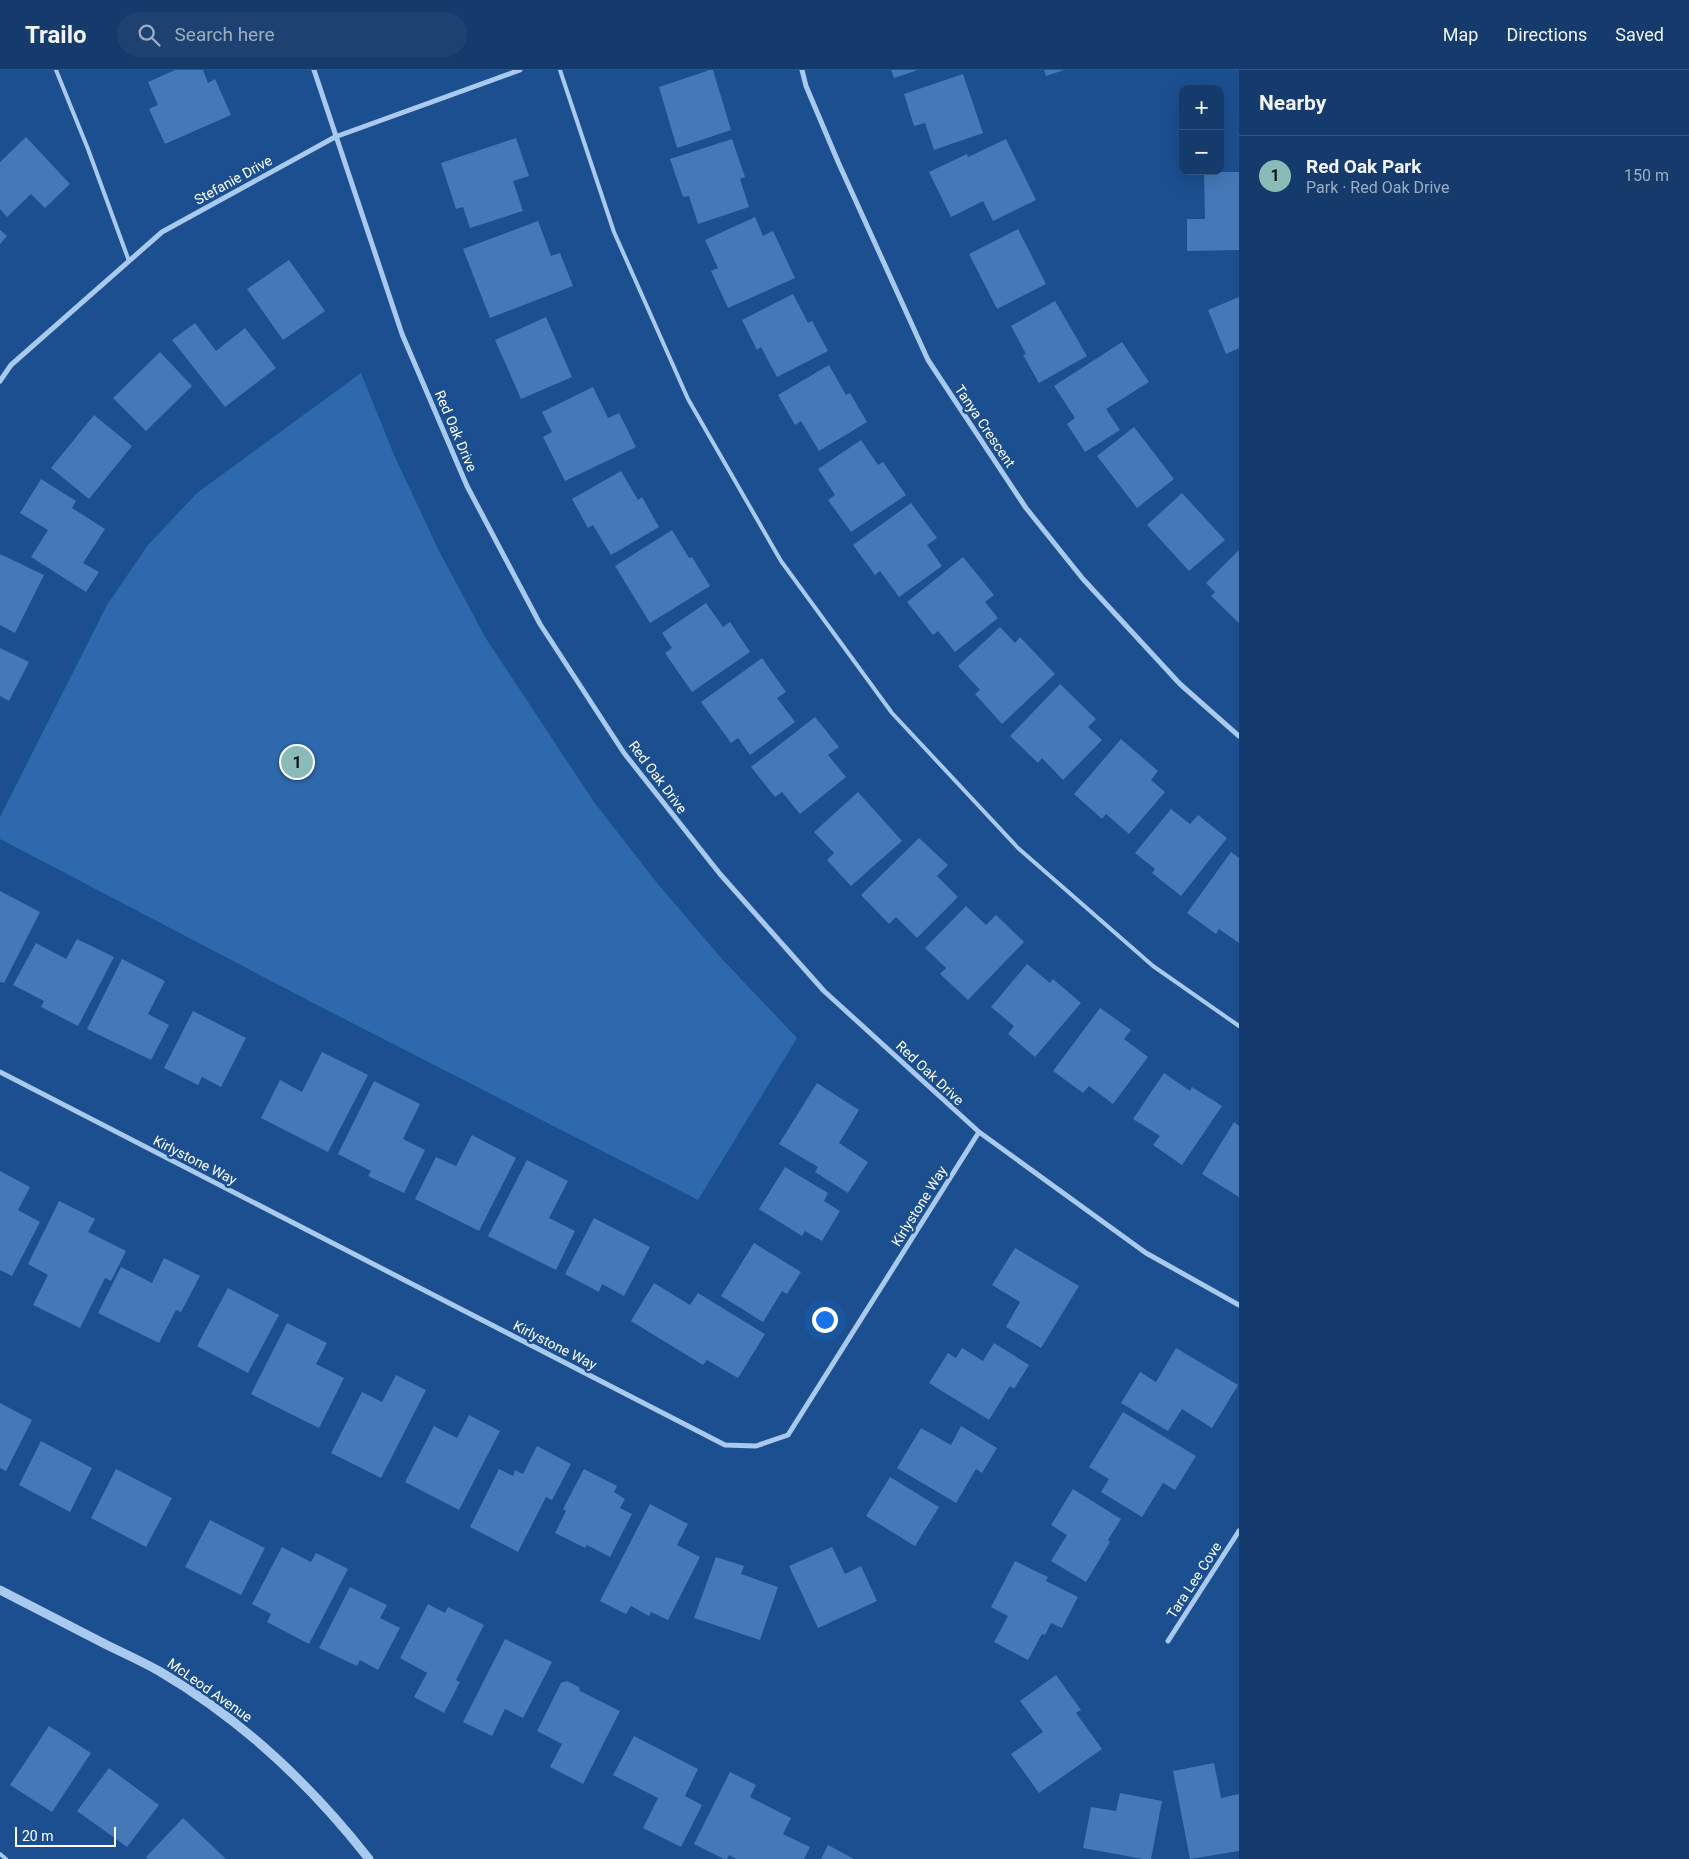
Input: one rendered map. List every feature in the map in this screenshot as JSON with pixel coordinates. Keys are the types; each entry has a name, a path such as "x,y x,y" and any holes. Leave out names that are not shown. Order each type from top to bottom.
{"street":[{"name":"Red Oak Drive","path":"314,70 402,334 467,486 546,632 624,753 720,874 824,991 979,1132 1146,1253 1239,1305"},
{"name":"Stefanie Drive","path":"0,381 11,365 162,232 335,137 520,70"},
{"name":"Tanya Crescent","path":"802,70 806,86 839,164 933,368 1026,508 1083,579 1180,684 1239,736"},
{"name":"Kirlystone Way","path":"0,1072 725,1444 756,1446 788,1435 979,1132"},
{"name":"Tara Lee Cove","path":"1168,1641 1239,1531"},
{"name":"McLeod Avenue","path":"0,1590 158,1671 247,1732 285,1766 325,1807 369,1859"}],"lane":[{"path":"56,70 88,149 128,261"},
{"path":"560,70 614,232 684,390 781,561 892,713 1018,848 1154,966 1239,1026"},
{"path":"0,1854 6,1859"}],"shaded area":[{"path":"361,373 394,455 438,549 485,637 594,802 657,883 722,959 797,1038 698,1200 315,1004 0,839 0,817 107,605 148,545 197,493"}],"building":[{"path":"175,70 203,70 208,83 215,79 231,115 165,144 149,109 158,105 148,82"},
{"path":"713,70 731,130 677,148 659,87"},
{"path":"891,70 918,70 894,78"},
{"path":"1044,70 1064,70 1046,76"},
{"path":"963,74 983,133 934,150 925,123 914,126 904,94"},
{"path":"26,137 70,184 45,208 31,194 7,217 0,209 0,162"},
{"path":"516,138 529,176 513,181 523,211 470,228 463,207 456,209 441,163"},
{"path":"732,139 745,177 740,179 749,207 698,224 689,196 683,197 670,159"},
{"path":"1006,139 1036,200 993,221 983,201 951,217 929,172 967,154 968,157"},
{"path":"1224,172 1239,172 1239,250 1187,251 1187,219 1205,219 1204,175 1224,175"},
{"path":"755,217 763,236 773,231 795,278 728,308 711,271 718,268 705,240"},
{"path":"538,221 551,256 560,253 573,286 490,318 463,249"},
{"path":"1018,229 1046,284 997,309 969,254"},
{"path":"0,230 7,236 0,244"},
{"path":"289,260 325,311 283,340 247,289"},
{"path":"793,294 808,323 812,321 828,351 777,377 761,347 757,350 742,320"},
{"path":"1239,297 1239,348 1226,354 1208,310"},
{"path":"1055,301 1087,356 1039,383 1023,355 1026,354 1011,326"},
{"path":"546,317 572,377 521,399 495,340"},
{"path":"195,323 216,351 245,328 276,368 225,407 172,340"},
{"path":"1122,342 1149,382 1106,409 1120,430 1085,452 1067,424 1075,418 1054,386"},
{"path":"160,352 192,386 146,431 113,398"},
{"path":"829,365 846,395 850,393 867,422 819,451 801,421 795,425 778,395"},
{"path":"593,387 608,418 619,413 636,447 565,481 543,437 552,432 542,412"},
{"path":"94,415 132,446 89,499 51,468"},
{"path":"1134,427 1174,479 1137,508 1097,456"},
{"path":"861,440 878,465 883,462 906,495 851,532 828,500 835,495 818,469"},
{"path":"621,471 638,500 642,497 659,527 611,555 593,525 588,528 572,499"},
{"path":"41,479 76,501 72,508 105,529 83,563 99,572 86,592 31,557 48,530 20,513"},
{"path":"1182,493 1225,540 1189,571 1147,525"},
{"path":"911,503 937,538 927,545 942,566 899,597 880,571 875,575 853,545"},
{"path":"672,530 689,558 692,557 710,586 650,623 615,566"},
{"path":"1239,550 1239,623 1211,596 1215,592 1206,583"},
{"path":"0,554 44,575 15,633 0,625"},
{"path":"963,557 994,595 985,602 998,618 955,652 938,631 933,635 907,602"},
{"path":"706,603 723,627 730,622 750,652 692,692 665,653 672,648 662,633"},
{"path":"1000,627 1015,643 1020,637 1055,674 1002,724 975,694 980,690 958,666"},
{"path":"0,648 29,662 9,701 0,696"},
{"path":"762,658 786,692 777,698 795,722 750,755 738,738 731,743 701,702"},
{"path":"1060,684 1096,719 1088,727 1102,740 1063,780 1042,758 1038,763 1010,736"},
{"path":"815,717 839,747 828,755 846,777 800,814 782,792 775,797 751,767"},
{"path":"1121,739 1158,771 1151,780 1165,792 1129,834 1106,814 1102,819 1074,794"},
{"path":"858,792 902,841 851,886 827,860 834,853 814,832"},
{"path":"1171,809 1190,824 1198,815 1227,838 1181,896 1152,873 1155,869 1135,853"},
{"path":"919,838 948,865 937,876 958,897 917,938 896,917 889,924 861,895"},
{"path":"1231,852 1239,858 1239,943 1219,929 1216,934 1187,913"},
{"path":"0,891 40,912 4,983 0,982"},
{"path":"966,906 986,925 996,915 1024,942 968,1000 940,974 946,968 925,948"},
{"path":"77,939 114,957 78,1026 41,1007 44,1001 13,985 36,943 66,959"},
{"path":"122,959 165,981 148,1014 169,1025 151,1060 87,1029"},
{"path":"1027,964 1050,983 1053,979 1081,1003 1035,1057 1008,1034 1014,1026 991,1007"},
{"path":"1100,1008 1131,1030 1124,1039 1148,1057 1113,1104 1089,1086 1083,1093 1053,1071"},
{"path":"193,1011 246,1038 221,1087 202,1077 198,1085 164,1068"},
{"path":"322,1052 368,1075 328,1152 261,1118 280,1080 302,1092"},
{"path":"1164,1073 1190,1091 1192,1087 1222,1106 1182,1165 1153,1145 1160,1136 1133,1119"},
{"path":"374,1081 420,1104 403,1139 425,1150 404,1193 368,1176 371,1171 338,1154"},
{"path":"817,1083 859,1110 839,1143 868,1162 848,1193 815,1172 818,1167 779,1144"},
{"path":"1234,1122 1239,1126 1239,1197 1202,1174"},
{"path":"472,1135 516,1158 479,1231 415,1199 436,1157 456,1166"},
{"path":"527,1160 568,1181 549,1218 575,1231 556,1270 488,1236"},
{"path":"785,1167 828,1193 824,1201 840,1211 822,1241 805,1231 802,1236 759,1209"},
{"path":"0,1171 30,1187 18,1210 40,1222 12,1276 0,1270"},
{"path":"59,1201 95,1219 88,1232 126,1251 111,1281 105,1278 80,1328 33,1305 48,1275 28,1264"},
{"path":"594,1218 650,1247 624,1296 602,1284 599,1292 565,1274"},
{"path":"754,1243 801,1272 787,1294 782,1291 763,1322 721,1296"},
{"path":"1015,1248 1079,1286 1041,1348 1006,1327 1020,1302 992,1285"},
{"path":"164,1258 200,1276 181,1312 176,1310 159,1343 98,1313 121,1267 152,1283"},
{"path":"654,1283 690,1305 698,1293 765,1334 738,1378 707,1360 703,1365 631,1321"},
{"path":"228,1288 279,1315 248,1373 197,1346"},
{"path":"287,1323 327,1343 316,1364 344,1378 319,1428 251,1394"},
{"path":"994,1343 1029,1365 1014,1389 1010,1386 989,1420 929,1383 948,1353 956,1358 962,1348 983,1361"},
{"path":"1176,1348 1238,1385 1212,1428 1182,1409 1168,1431 1121,1403 1140,1372 1156,1382"},
{"path":"396,1375 426,1390 381,1478 331,1453 362,1392 382,1402"},
{"path":"0,1403 32,1420 6,1471 0,1468"},
{"path":"1123,1412 1196,1456 1175,1490 1163,1483 1142,1517 1101,1492 1109,1479 1089,1467"},
{"path":"469,1415 500,1431 459,1510 405,1482 434,1426 457,1438"},
{"path":"961,1426 997,1448 982,1473 976,1469 956,1503 897,1468 921,1428 951,1445"},
{"path":"41,1441 92,1468 70,1512 19,1485"},
{"path":"537,1446 571,1464 552,1500 546,1497 518,1552 470,1527 499,1469 513,1476 515,1470 523,1474"},
{"path":"116,1469 172,1498 146,1547 91,1518"},
{"path":"584,1469 617,1486 614,1492 625,1499 620,1508 632,1514 610,1557 587,1545 585,1548 555,1533 566,1511 563,1509"},
{"path":"890,1477 939,1507 915,1546 866,1516"},
{"path":"1073,1489 1121,1519 1108,1540 1110,1542 1086,1582 1051,1561 1067,1535 1051,1525"},
{"path":"650,1504 688,1524 677,1545 700,1557 668,1620 651,1612 649,1616 631,1606 626,1614 600,1601"},
{"path":"210,1520 265,1548 241,1595 185,1567"},
{"path":"282,1547 311,1562 316,1553 348,1569 309,1644 267,1622 271,1614 252,1604"},
{"path":"832,1547 845,1574 861,1566 877,1601 818,1628 789,1566"},
{"path":"716,1557 744,1566 741,1574 778,1587 760,1640 694,1618"},
{"path":"1015,1561 1048,1577 1046,1581 1078,1597 1062,1628 1051,1623 1045,1635 1042,1634 1028,1660 994,1642 1008,1616 991,1607"},
{"path":"350,1587 387,1605 380,1618 400,1628 378,1670 360,1660 357,1666 319,1648"},
{"path":"428,1604 445,1613 448,1607 484,1625 456,1680 460,1682 444,1713 414,1697 427,1673 400,1658"},
{"path":"505,1639 552,1662 523,1718 505,1709 492,1736 463,1722"},
{"path":"1056,1675 1081,1710 1076,1713 1102,1749 1039,1793 1011,1754 1043,1732 1020,1701"},
{"path":"567,1681 579,1687 580,1691 620,1711 583,1784 550,1767 562,1744 537,1731 561,1683"},
{"path":"49,1726 91,1753 52,1812 10,1785"},
{"path":"634,1736 698,1769 685,1796 702,1805 681,1847 643,1828 658,1798 613,1775"},
{"path":"1214,1763 1221,1798 1239,1794 1239,1851 1190,1859 1173,1771"},
{"path":"109,1768 159,1805 127,1847 77,1811"},
{"path":"730,1772 756,1785 750,1797 791,1818 783,1834 810,1847 804,1859 736,1859 729,1855 727,1859 724,1859 694,1844"},
{"path":"1120,1793 1162,1801 1151,1859 1083,1848 1091,1807 1116,1811"},
{"path":"183,1818 226,1859 148,1859 146,1857"},
{"path":"828,1845 854,1859 821,1859"}],"place":[{"name":"Red Oak Park","path":"297,762"}]}
